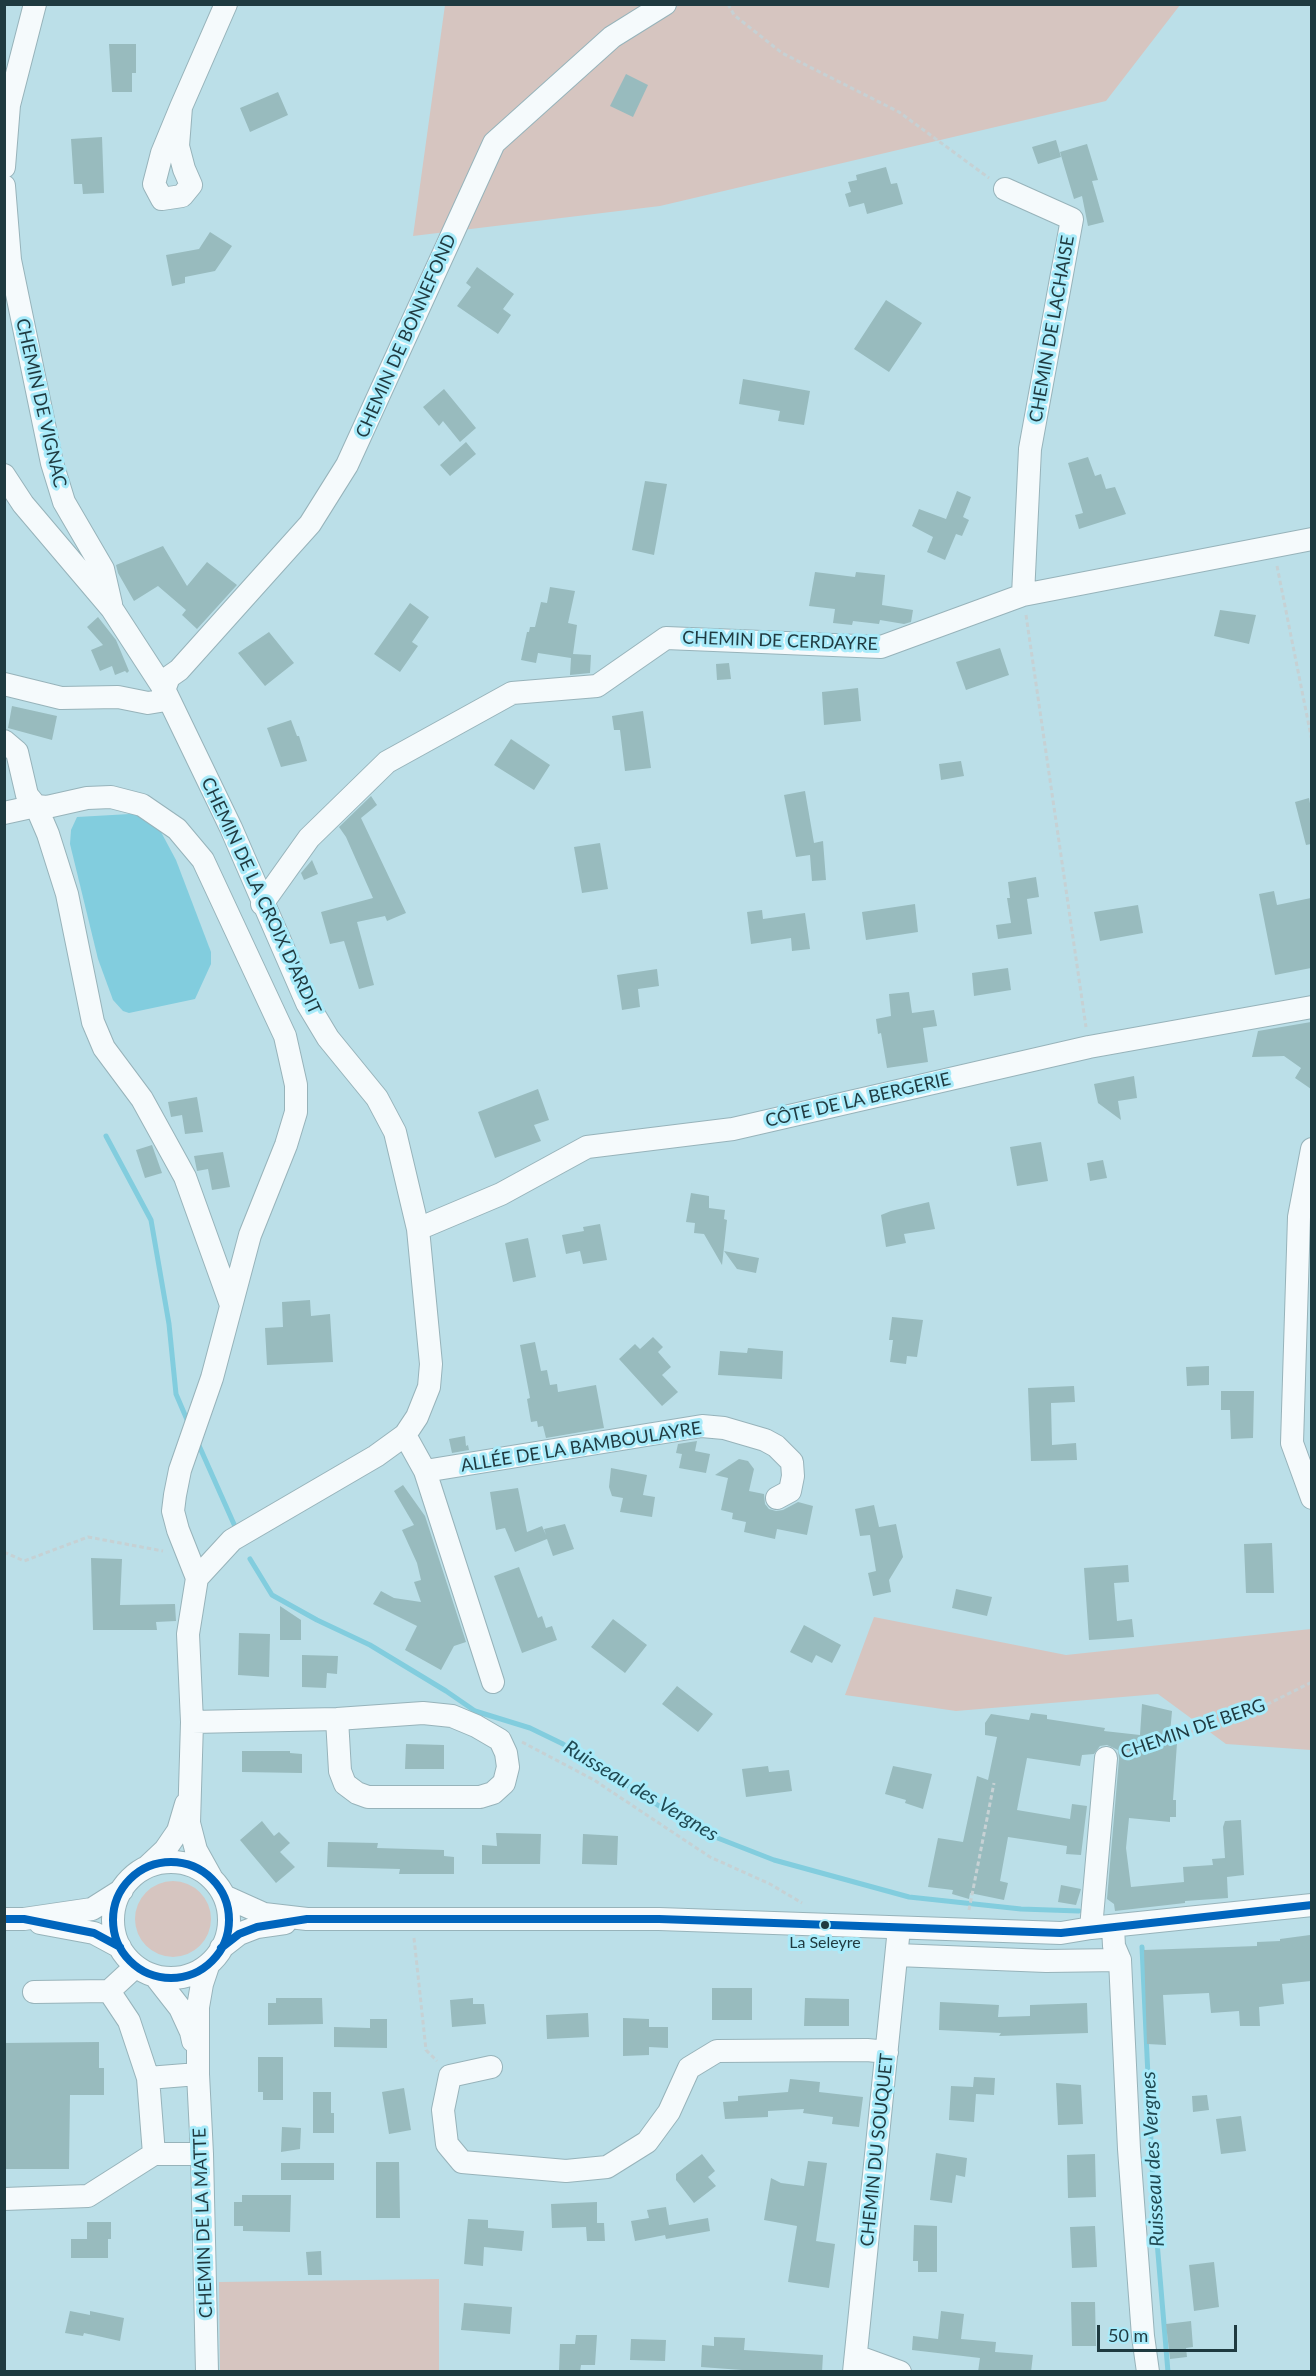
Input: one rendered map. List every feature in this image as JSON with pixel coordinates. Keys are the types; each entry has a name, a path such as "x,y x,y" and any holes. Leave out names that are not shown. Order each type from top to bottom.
{"street":[{"path":"4,167 9,105 35,4"},
{"path":"181,107 226,4"},
{"name":"CHEMIN DE BONNEFOND","path":"164,689 169,677 178,670 310,524 347,465 494,143 612,37 665,4"},
{"name":"CHEMIN DE VIGNAC","path":"4,186 10,260 52,463 64,502 103,569 111,609"},
{"name":"CHEMIN DE LACHAISE","path":"1005,189 1072,219 1030,449 1023,595"},
{"name":"CHEMIN DE LA CROIX D'ARDIT","path":"4,475 23,504 111,609 164,689 231,828 307,1004 328,1038 377,1098 395,1132 418,1229 431,1364 429,1387 417,1417 405,1435 376,1456 232,1540 197,1578"},
{"name":"CHEMIN DE CERDAYRE","path":"262,904 309,838 387,762 512,693 597,686 666,638 881,647 1023,595 1311,540"},
{"path":"4,684 61,698 118,697 148,703 160,701 164,689"},
{"path":"4,741 17,752 27,795 36,806 48,834 67,894 93,1022 104,1048 142,1099 185,1177 231,1305"},
{"path":"4,813 87,798 111,797 142,805 177,829 203,860 285,1036 296,1086 296,1112 286,1146 249,1235 212,1378 180,1470 173,1511 197,1578 188,1634 192,1722 192,1778 189,1794 178,1831 165,1850 148,1866 128,1879 117,1897 112,1917 115,1937 125,1957 145,1971 180,2008 191,2032 198,2074"},
{"name":"CÔTE DE LA BERGERIE","path":"418,1229 501,1194 587,1147 733,1129 1089,1047 1311,1007"},
{"path":"1311,1149 1299,1217 1292,1443 1311,1498"},
{"name":"ALLÉE DE LA BAMBOULAYRE","path":"424,1471 702,1426 724,1428 765,1440 776,1446 792,1462 793,1476 790,1491 777,1498"},
{"path":"405,1435 424,1471 493,1682"},
{"path":"192,1722 337,1719 423,1713 452,1716 500,1740 506,1753 508,1767 504,1783 493,1792 480,1797 368,1797 357,1793 345,1784 340,1771 337,1719"},
{"path":"1106,1758 1102,1927 1120,1960 1129,2149 1143,2336 1148,2372"},
{"path":"189,1794 189,1823 196,1850 218,1886 230,1920 227,1938 202,1984 198,2007 198,2074"},
{"path":"148,1866 174,1861 200,1869 218,1886 264,1914 307,1919 659,1919 1061,1933 1311,1905"},
{"path":"14,1919 92,1909 122,1890"},
{"path":"14,1919 94,1933 120,1947"},
{"path":"34,1992 109,1991 145,1971 169,1979 192,1975 239,1934 257,1927 307,1919"},
{"name":"CHEMIN DU SOUQUET","path":"855,2364 900,1928"},
{"path":"897,1954 1046,1961 1120,1960"},
{"path":"109,1991 129,2021 148,2078 154,2154"},
{"path":"491,2067 450,2076 442,2110 447,2144 462,2162 566,2171 607,2167 648,2142 669,2112 689,2067 717,2051 867,2050 887,2052"},
{"path":"148,2078 198,2074"},
{"name":"CHEMIN DE LA MATTE","path":"198,2074 207,2372"},
{"path":"4,2199 88,2196 154,2154 202,2154"},
{"path":"855,2364 900,2372"}],"path":[{"path":"728,4 734,15 782,53 899,112 1005,189"},
{"path":"1273,547 1311,741"},
{"path":"1023,595 1089,1047"},
{"path":"4,1552 24,1561 88,1537 161,1549 170,1556"},
{"name":"CHEMIN DE BERG","path":"1106,1758 1250,1713 1311,1682"},
{"path":"514,1738 594,1780 710,1857 770,1884 804,1904"},
{"path":"965,1930 994,1783"},
{"path":"412,1919 426,2050 450,2076"}],"shaded area":[{"path":"445,5 1180,5 1106,101 660,206 413,236"},
{"path":"874,1617 1066,1655 1311,1629 1311,1750 1226,1744 1158,1694 956,1711 845,1695"},
{"path":"173,1881 187,1884 200,1892 208,1905 211,1919 208,1933 200,1946 187,1954 173,1957 159,1954 146,1946 138,1933 135,1919 138,1905 146,1892 159,1884"},
{"path":"439,2279 439,2371 220,2371 219,2282"}],"water":[{"path":"140,814 161,832 176,860 211,952 211,964 195,999 129,1013 123,1011 113,1000 98,959 70,844 71,830 77,817"}],"building":[{"path":"109,44 136,44 136,73 132,73 132,92 112,92"},
{"path":"626,74 648,85 633,117 610,106"},
{"path":"278,92 288,115 250,132 240,108"},
{"path":"102,137 104,193 83,194 82,184 74,184 71,139"},
{"path":"1056,140 1061,157 1038,164 1032,147"},
{"path":"1087,144 1098,180 1092,181 1104,222 1088,226 1082,196 1074,199 1060,152"},
{"path":"886,167 891,184 897,183 903,204 867,214 864,203 849,207 845,194 851,192 848,182 857,180 856,175"},
{"path":"210,232 232,246 215,271 185,277 185,283 172,286 166,255 199,249"},
{"path":"477,267 514,294 503,309 511,315 498,334 457,306 471,287 466,283"},
{"path":"886,300 922,323 889,372 854,349"},
{"path":"743,379 810,391 804,425 778,421 780,411 739,404"},
{"path":"444,389 476,428 460,442 443,421 439,426 423,407"},
{"path":"466,442 476,454 450,476 440,465"},
{"path":"1088,457 1095,476 1101,474 1106,489 1115,487 1126,514 1079,529 1075,515 1083,513 1068,463"},
{"path":"645,481 667,484 654,555 632,550"},
{"path":"957,491 971,497 963,517 969,520 962,536 956,534 945,560 927,552 933,537 912,526 919,509 946,519"},
{"path":"163,546 187,586 207,562 237,585 197,629 182,615 186,610 158,586 134,601 118,573 116,565"},
{"path":"815,572 855,577 856,572 885,575 882,605 913,610 911,622 904,624 880,620 879,624 853,621 852,625 833,623 835,609 809,606"},
{"path":"550,587 575,591 568,623 577,625 573,654 591,655 590,673 570,675 571,658 538,653 536,663 521,660 527,632 530,627 535,627 541,602 547,603"},
{"path":"410,603 429,617 412,642 418,646 400,672 374,654"},
{"path":"1220,610 1256,615 1249,644 1214,636"},
{"path":"98,617 116,640 129,671 127,673 125,671 115,675 112,666 100,671 91,650 103,645 87,627"},
{"path":"269,632 294,663 265,686 238,653"},
{"path":"1000,648 1009,675 966,690 956,662"},
{"path":"729,663 731,679 717,680 716,664"},
{"path":"858,688 861,721 824,725 822,692"},
{"path":"12,706 57,716 52,740 8,728"},
{"path":"643,711 651,768 625,771 620,730 614,730 612,716"},
{"path":"291,720 307,761 281,767 267,728"},
{"path":"511,739 550,765 534,790 494,765"},
{"path":"961,761 964,776 941,780 939,764"},
{"path":"805,791 814,843 823,841 826,880 812,881 810,855 796,857 784,795"},
{"path":"371,796 377,805 361,818 406,913 387,921 385,916 357,922 374,985 359,989 344,941 330,944 321,912 373,898 346,837 339,827"},
{"path":"1309,798 1311,844 1306,845 1295,802"},
{"path":"600,843 608,889 582,893 574,847"},
{"path":"312,860 318,874 304,880 301,873"},
{"path":"1036,877 1039,897 1027,899 1032,934 998,939 996,925 1011,923 1007,898 1010,898 1008,882"},
{"path":"1274,891 1277,905 1311,898 1311,968 1275,975 1259,894"},
{"path":"915,904 918,932 866,940 862,912"},
{"path":"1138,905 1143,933 1100,941 1094,912"},
{"path":"762,910 763,919 805,913 810,949 792,951 791,938 751,944 747,912"},
{"path":"1008,968 1011,990 974,996 972,973"},
{"path":"657,969 659,986 638,989 640,1007 622,1010 617,975"},
{"path":"909,992 912,1013 934,1010 937,1026 923,1028 928,1062 887,1068 881,1033 878,1034 876,1019 891,1016 889,994"},
{"path":"1311,1022 1311,1089 1295,1078 1301,1068 1284,1056 1252,1057 1258,1031"},
{"path":"1134,1076 1137,1098 1118,1101 1121,1120 1098,1103 1094,1084"},
{"path":"538,1089 549,1120 534,1125 541,1141 495,1158 478,1112"},
{"path":"197,1097 203,1132 185,1134 182,1115 171,1117 168,1102"},
{"path":"1041,1142 1048,1181 1017,1186 1010,1147"},
{"path":"152,1145 162,1173 145,1178 136,1150"},
{"path":"223,1152 230,1187 212,1190 208,1169 197,1171 194,1156"},
{"path":"1103,1160 1107,1178 1090,1181 1087,1163"},
{"path":"691,1193 709,1196 709,1208 725,1210 724,1219 727,1220 722,1265 704,1234 694,1233 695,1223 686,1222"},
{"path":"929,1202 935,1229 904,1234 906,1243 886,1247 881,1215"},
{"path":"600,1224 607,1260 583,1264 580,1251 566,1254 562,1235 584,1231 583,1227"},
{"path":"528,1238 536,1277 513,1282 505,1243"},
{"path":"724,1251 759,1258 756,1273 737,1269"},
{"path":"310,1300 311,1316 330,1314 333,1362 267,1365 265,1328 283,1327 282,1302"},
{"path":"892,1317 923,1320 917,1357 907,1356 906,1364 890,1362 893,1340 889,1340"},
{"path":"653,1337 663,1347 658,1352 671,1367 662,1375 678,1392 662,1406 619,1359 635,1344 640,1349"},
{"path":"535,1342 541,1371 547,1370 550,1385 557,1384 558,1392 596,1385 604,1428 546,1438 543,1426 538,1427 537,1421 531,1422 527,1399 530,1398 520,1345"},
{"path":"748,1348 783,1351 782,1379 718,1375 720,1351 747,1353"},
{"path":"1209,1366 1209,1385 1187,1386 1186,1367"},
{"path":"1074,1386 1075,1402 1051,1403 1052,1445 1076,1443 1077,1460 1031,1461 1028,1388"},
{"path":"1221,1391 1254,1391 1253,1438 1231,1439 1230,1410 1221,1410"},
{"path":"465,1436 469,1450 452,1453 449,1439"},
{"path":"697,1441 695,1451 710,1454 706,1473 679,1468 682,1454 676,1453 678,1444"},
{"path":"739,1459 748,1461 754,1469 749,1491 764,1494 765,1504 769,1509 783,1510 798,1502 813,1506 807,1535 777,1529 775,1539 744,1532 746,1522 732,1519 733,1513 721,1510 728,1478 715,1475"},
{"path":"611,1468 647,1475 643,1495 655,1497 652,1517 620,1512 623,1498 612,1496 609,1487"},
{"path":"403,1485 425,1516 466,1642 454,1646 441,1670 405,1650 417,1626 373,1604 381,1591 394,1598 421,1602 414,1582 421,1580 417,1563 402,1530 414,1525 394,1491"},
{"path":"518,1488 527,1532 542,1526 546,1535 544,1529 565,1524 574,1549 553,1556 547,1539 515,1552 505,1528 496,1530 490,1492"},
{"path":"874,1505 879,1527 896,1524 903,1557 889,1580 891,1592 873,1596 868,1573 876,1571 870,1535 860,1536 855,1509"},
{"path":"1272,1543 1274,1593 1246,1593 1244,1544"},
{"path":"91,1558 122,1559 120,1605 175,1604 176,1621 156,1622 157,1630 93,1630"},
{"path":"1128,1565 1129,1582 1114,1583 1117,1621 1132,1619 1134,1637 1089,1640 1084,1568"},
{"path":"519,1567 538,1618 542,1616 546,1628 552,1626 557,1640 522,1653 494,1576"},
{"path":"956,1589 992,1597 987,1616 952,1608"},
{"path":"280,1606 301,1620 301,1640 280,1640"},
{"path":"613,1619 647,1645 625,1673 591,1647"},
{"path":"804,1625 841,1645 832,1663 816,1655 812,1663 790,1652"},
{"path":"239,1633 270,1634 269,1677 238,1675"},
{"path":"302,1655 338,1656 337,1674 327,1673 326,1688 302,1687"},
{"path":"677,1686 713,1714 698,1732 662,1704"},
{"path":"1142,1704 1172,1711 1169,1745 1177,1743 1173,1800 1176,1800 1176,1817 1170,1817 1170,1822 1129,1818 1126,1848 1131,1887 1184,1882 1183,1867 1213,1865 1212,1859 1225,1858 1223,1827 1225,1821 1241,1820 1244,1875 1227,1877 1228,1898 1185,1901 1185,1903 1115,1911 1114,1904 1107,1899 1119,1759 1118,1750 1107,1745 1100,1746 1094,1754 1082,1755 1080,1766 1027,1758 1017,1810 1070,1819 1072,1804 1087,1806 1081,1855 1066,1854 1067,1846 1008,1837 1000,1881 1008,1883 1004,1900 970,1893 969,1899 952,1894 953,1890 928,1887 938,1838 963,1842 977,1776 988,1780 997,1737 985,1735 985,1723 991,1714 1029,1720 1031,1713 1047,1715 1047,1719 1105,1728 1104,1731 1140,1735"},
{"path":"406,1744 444,1745 444,1769 405,1769"},
{"path":"242,1751 290,1751 290,1753 302,1754 302,1773 242,1772"},
{"path":"768,1766 769,1772 789,1770 792,1791 746,1797 742,1769"},
{"path":"893,1766 932,1774 923,1809 905,1803 906,1800 885,1794"},
{"path":"262,1821 274,1836 279,1832 290,1843 280,1852 295,1867 276,1883 240,1840"},
{"path":"496,1833 541,1834 540,1864 482,1864 482,1845 497,1846"},
{"path":"583,1834 618,1836 617,1865 582,1864"},
{"path":"328,1842 378,1843 377,1848 444,1850 444,1856 454,1857 454,1874 399,1874 400,1869 327,1867"},
{"path":"1061,1885 1081,1889 1076,1905 1058,1902"},
{"path":"1310,1935 1311,1981 1282,1984 1284,2004 1259,2007 1260,2026 1240,2026 1239,2011 1211,2013 1209,1993 1163,1995 1166,2045 1147,2044 1144,1950 1257,1946 1257,1942 1280,1941 1280,1939"},
{"path":"712,1988 752,1988 752,2020 712,2020"},
{"path":"276,1998 322,1998 323,2024 268,2025 268,2003 276,2003"},
{"path":"473,1998 473,2004 484,2004 486,2024 452,2027 450,2000"},
{"path":"805,1998 849,1999 849,2026 804,2026"},
{"path":"940,2002 999,2005 998,2017 1030,2016 1030,2005 1087,2003 1088,2033 999,2036 1001,2033 939,2030"},
{"path":"588,2013 589,2037 547,2039 546,2015"},
{"path":"623,2018 649,2019 649,2027 668,2027 668,2048 649,2047 649,2055 623,2056"},
{"path":"370,2019 387,2019 387,2048 334,2047 334,2027 370,2028"},
{"path":"99,2042 99,2068 104,2068 104,2095 70,2095 69,2169 4,2169 4,2043"},
{"path":"258,2057 283,2057 283,2100 263,2100 263,2092 258,2092"},
{"path":"974,2077 995,2078 994,2095 976,2094 974,2122 949,2120 951,2086 973,2087"},
{"path":"790,2079 820,2082 819,2092 863,2097 859,2127 832,2124 833,2117 803,2113 804,2109 768,2111 768,2117 725,2119 723,2102 738,2101 738,2096 788,2092"},
{"path":"1056,2083 1081,2085 1083,2124 1058,2125"},
{"path":"404,2088 411,2130 389,2134 382,2092"},
{"path":"313,2092 331,2092 334,2133 313,2133"},
{"path":"1207,2095 1209,2110 1193,2112 1192,2096"},
{"path":"1241,2116 1246,2151 1221,2154 1216,2119"},
{"path":"282,2127 301,2128 300,2149 281,2152"},
{"path":"936,2153 967,2158 965,2177 956,2175 952,2203 930,2200"},
{"path":"702,2154 715,2171 708,2177 716,2186 694,2203 676,2180 676,2174"},
{"path":"1095,2154 1096,2197 1068,2198 1067,2155"},
{"path":"808,2161 827,2163 816,2241 835,2244 829,2288 788,2282 797,2226 764,2220 771,2178 781,2183 804,2186"},
{"path":"376,2162 399,2162 400,2218 376,2218"},
{"path":"281,2163 334,2163 334,2180 281,2180"},
{"path":"242,2195 291,2195 290,2232 243,2231 243,2226 234,2226 234,2202 242,2202"},
{"path":"597,2202 597,2223 604,2223 605,2241 587,2241 586,2227 552,2228 551,2204"},
{"path":"666,2207 669,2225 708,2218 710,2231 666,2239 665,2235 635,2241 631,2221 649,2218 647,2210"},
{"path":"468,2219 488,2220 488,2228 524,2231 522,2251 484,2247 483,2266 464,2264"},
{"path":"87,2222 111,2222 108,2258 71,2258 71,2239 87,2239"},
{"path":"914,2225 937,2226 937,2272 918,2272 918,2261 913,2261"},
{"path":"1095,2226 1097,2267 1072,2268 1070,2227"},
{"path":"321,2251 322,2275 308,2275 306,2252"},
{"path":"1214,2262 1219,2307 1194,2311 1189,2265"},
{"path":"1071,2302 1095,2302 1096,2346 1072,2346"},
{"path":"464,2303 512,2307 510,2334 461,2330"},
{"path":"70,2311 90,2315 90,2311 124,2318 120,2341 84,2333 83,2336 65,2333"},
{"path":"941,2311 964,2314 961,2339 996,2342 995,2352 1033,2355 1031,2372 978,2372 980,2358 912,2350 913,2336 938,2339"},
{"path":"1191,2321 1193,2347 1186,2348 1187,2357 1170,2359 1166,2324"},
{"path":"576,2335 597,2335 595,2365 581,2365 580,2372 559,2371 560,2344 575,2344"},
{"path":"714,2337 745,2338 744,2350 823,2355 822,2372 769,2372 701,2367 702,2345 714,2346"},
{"path":"631,2339 666,2340 665,2361 630,2360"}],"waterway":[{"name":"Ruisseau des Vergnes","path":"106,1136 151,1220 169,1324 176,1394 188,1422"},
{"name":"Ruisseau des Vergnes","path":"197,1441 237,1531"},
{"name":"Ruisseau des Vergnes","path":"250,1559 272,1595 317,1620 370,1645 475,1711 530,1728 563,1744 670,1813 715,1837 774,1860 909,1897 1021,1909 1079,1911"},
{"name":"Ruisseau des Vergnes","path":"1142,1947 1154,2206 1168,2372"}],"transit line":[{"path":"171,1862 193,1866 212,1879 225,1898 229,1920 225,1942 212,1961 193,1974 171,1978 149,1974 130,1961 117,1942 113,1920 117,1898 130,1879 149,1866 171,1862"},
{"path":"221,1948 239,1934 257,1927 307,1919 659,1919 1061,1933 1312,1905"},
{"path":"4,1919 24,1919 94,1933 120,1947"}],"place":[{"name":"La Seleyre","path":"825,1925"}]}
